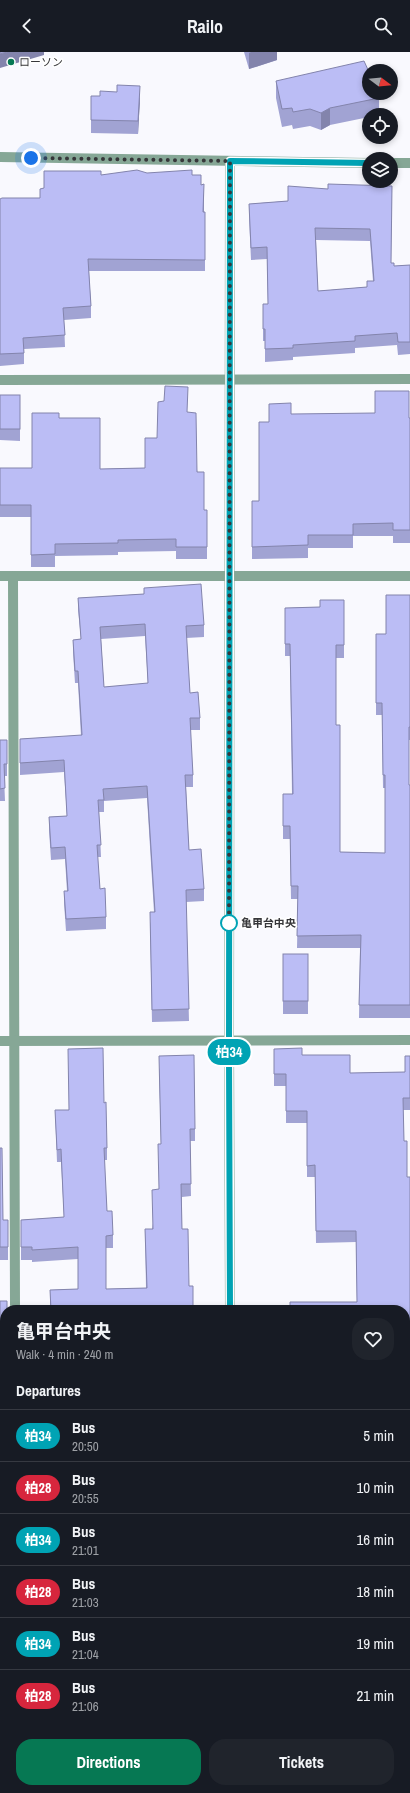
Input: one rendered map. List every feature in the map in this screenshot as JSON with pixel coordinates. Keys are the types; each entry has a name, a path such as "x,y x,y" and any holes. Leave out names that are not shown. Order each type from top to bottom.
{"street":[{"path":"0,157 362,163"},
{"path":"230,161 230,1305"},
{"path":"398,163 410,163"},
{"path":"0,380 410,379"},
{"path":"0,576 410,576"},
{"path":"13,576 15,1305"},
{"path":"0,1042 410,1040"}],"building":[{"path":"364,61 365,64 362,64 362,100 369,100 330,108 321,113 310,109 293,112 292,108 282,109 276,81"},
{"path":"117,85 140,86 138,121 91,120 91,96 100,96 100,91 117,92"},
{"path":"137,170 147,173 192,170 192,175 201,175 201,185 204,184 203,212 205,212 205,260 88,259 91,306 63,308 65,335 23,338 24,353 0,354 0,199 40,198 40,189 44,188 44,171 101,171 101,175"},
{"path":"328,184 362,185 362,188 392,188 391,263 394,263 394,266 410,265 410,342 398,342 397,333 355,336 355,341 293,345 293,348 265,349 263,304 268,304 267,247 251,248 249,204 288,201 288,186 328,189","holes":["315,228 370,229 374,281 367,281 367,287 318,291"]},
{"path":"165,386 188,387 187,412 196,413 197,472 204,472 204,510 207,510 207,547 176,547 176,539 118,540 118,543 55,544 55,554 31,555 31,505 0,505 0,468 32,468 32,413 59,413 59,418 100,418 100,469 145,468 145,438 157,438 158,402 164,401"},
{"path":"375,391 409,391 410,530 393,530 393,523 353,524 353,535 308,535 308,545 252,547 252,501 259,501 259,422 269,422 269,404 291,403 291,414 375,413"},
{"path":"0,395 20,395 20,429 0,429"},
{"path":"201,584 204,625 186,626 190,693 198,692 200,718 190,718 193,775 185,775 189,850 201,849 204,889 186,890 189,1009 152,1010 150,912 155,912 147,786 103,789 104,800 98,800 101,845 97,845 100,889 105,888 106,917 66,919 64,891 68,891 65,847 51,848 49,817 67,816 64,760 20,763 20,739 82,735 78,671 75,671 73,640 81,639 78,598 144,594 144,588","holes":["145,624 148,683 104,687 100,627"]},
{"path":"386,595 410,595 410,1005 359,1005 361,935 297,936 298,886 291,886 290,826 283,826 283,794 293,794 290,644 285,644 285,608 320,607 320,600 344,600 344,645 336,645 336,725 340,725 340,852 385,853 385,775 383,775 382,703 376,703 376,634 386,634"},
{"path":"0,740 7,740 7,764 4,764 5,788 0,789"},
{"path":"283,954 308,954 308,1001 283,1001"},
{"path":"103,1048 104,1103 106,1102 107,1148 104,1148 107,1211 112,1211 113,1235 106,1236 106,1289 147,1288 145,1229 153,1229 152,1190 159,1189 158,1144 161,1144 159,1056 194,1055 195,1129 190,1129 191,1184 181,1184 182,1229 188,1229 189,1286 193,1286 193,1305 51,1305 50,1290 78,1289 78,1247 32,1250 32,1247 21,1247 21,1220 64,1217 61,1149 57,1150 55,1110 69,1110 68,1049"},
{"path":"302,1048 302,1055 350,1055 350,1073 405,1072 405,1056 410,1056 410,1098 403,1098 404,1141 407,1141 407,1177 410,1177 410,1305 290,1305 290,1302 357,1302 356,1231 316,1231 315,1165 307,1166 307,1111 286,1111 286,1074 274,1074 274,1049"},
{"path":"0,1148 2,1148 3,1220 8,1220 8,1247 0,1247"},
{"path":"0,1301 7,1301 7,1305 0,1305"}],"bus line":[{"name":"柏34","path":"230,1305 230,161 362,163"}],"place":[{"name":"ローソン","path":"11,62"},
{"name":"亀甲台中央","path":"229,923"}],"route":[{"path":"31,158 230,161 229,923"}]}
